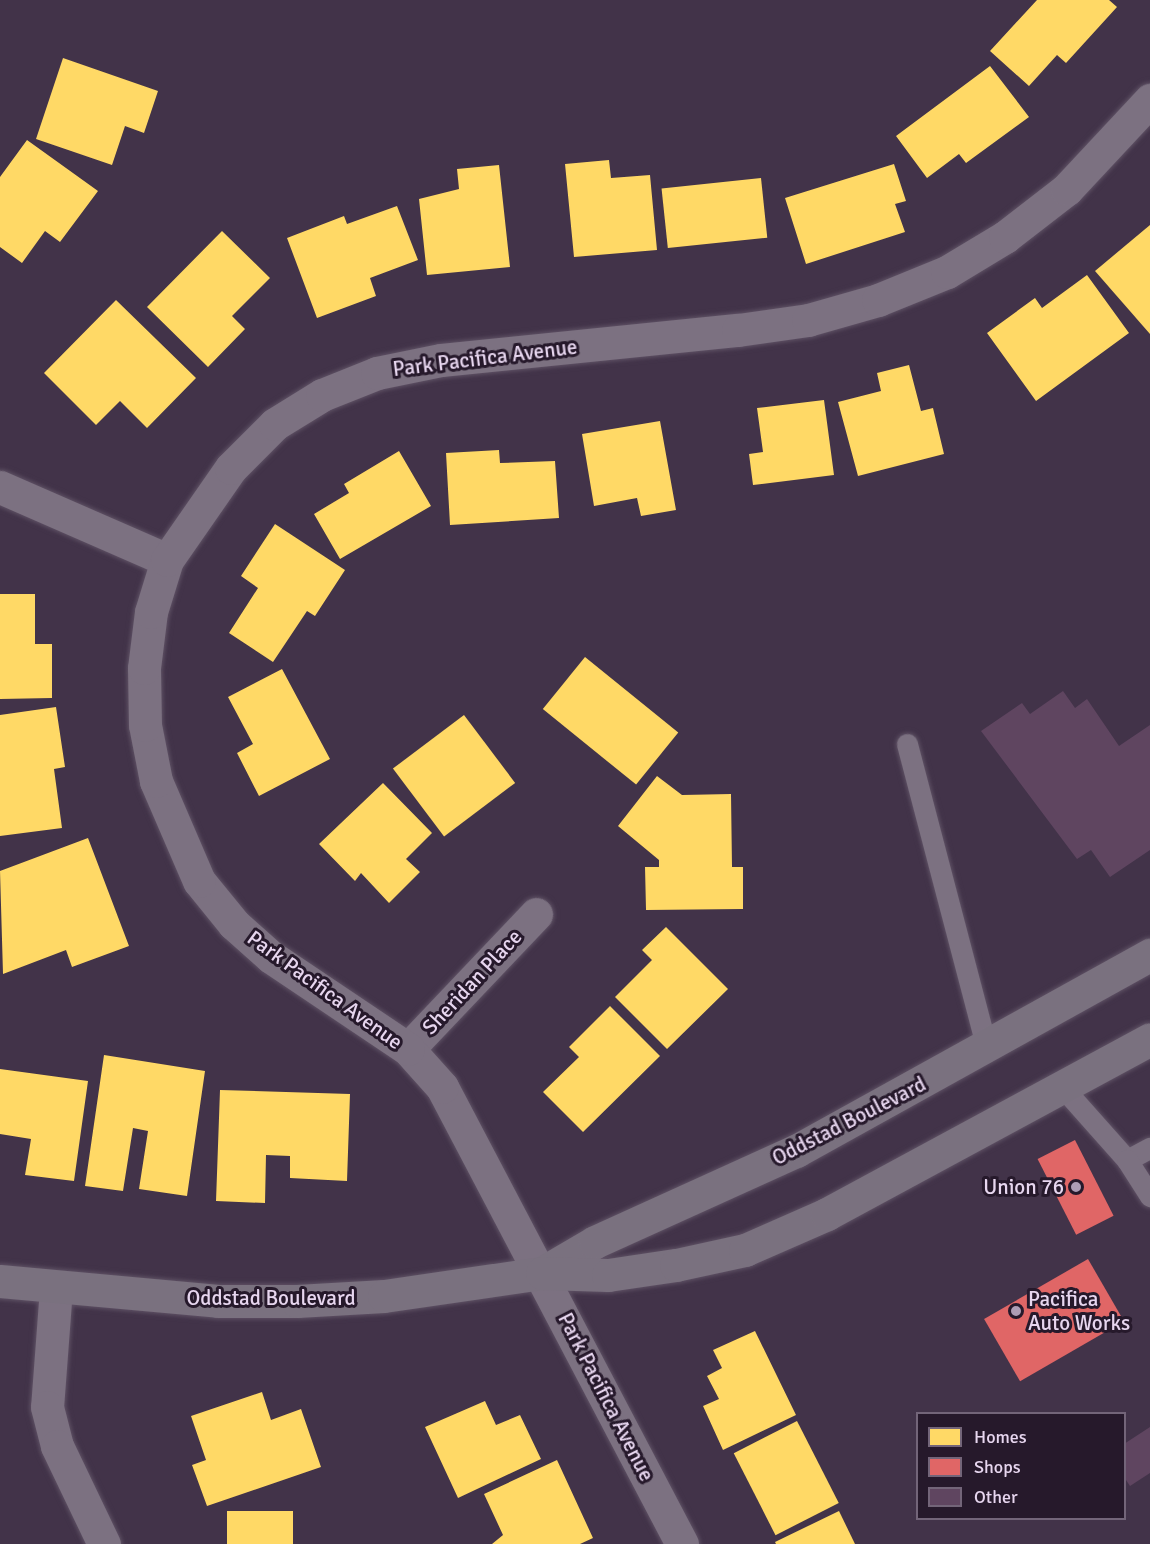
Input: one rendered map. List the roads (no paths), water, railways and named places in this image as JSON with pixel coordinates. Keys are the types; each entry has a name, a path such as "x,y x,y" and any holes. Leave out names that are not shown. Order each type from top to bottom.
{"street":[{"name":"Park Pacifica Avenue","path":"682,1544 468,1128 408,1049 271,957 234,924 199,881 178,839 156,781 146,725 144,668 151,612 167,560 231,468 275,424 322,395 378,373 441,360 738,330 808,320 878,300 947,272 1005,237 1067,189 1150,100"},
{"path":"0,487 167,560"},
{"name":"Sheridan Place","path":"408,1049 536,914"},
{"name":"Oddstad Boulevard","path":"542,1273 595,1242 796,1151 1149,957"},
{"name":"Oddstad Boulevard","path":"0,1281 56,1288 218,1301 297,1301 384,1296 542,1273 608,1275 744,1250 879,1188 1064,1089 1150,1039"},
{"path":"56,1288 47,1407 57,1446 104,1544"}],"lane":[{"path":"907,744 987,1048"},
{"path":"1064,1089 1127,1160 1150,1196"},
{"path":"1127,1160 1150,1148"}],"place":[{"name":"Union 76","path":"1076,1187"},
{"name":"Pacifica Auto Works","path":"1016,1311"}]}
